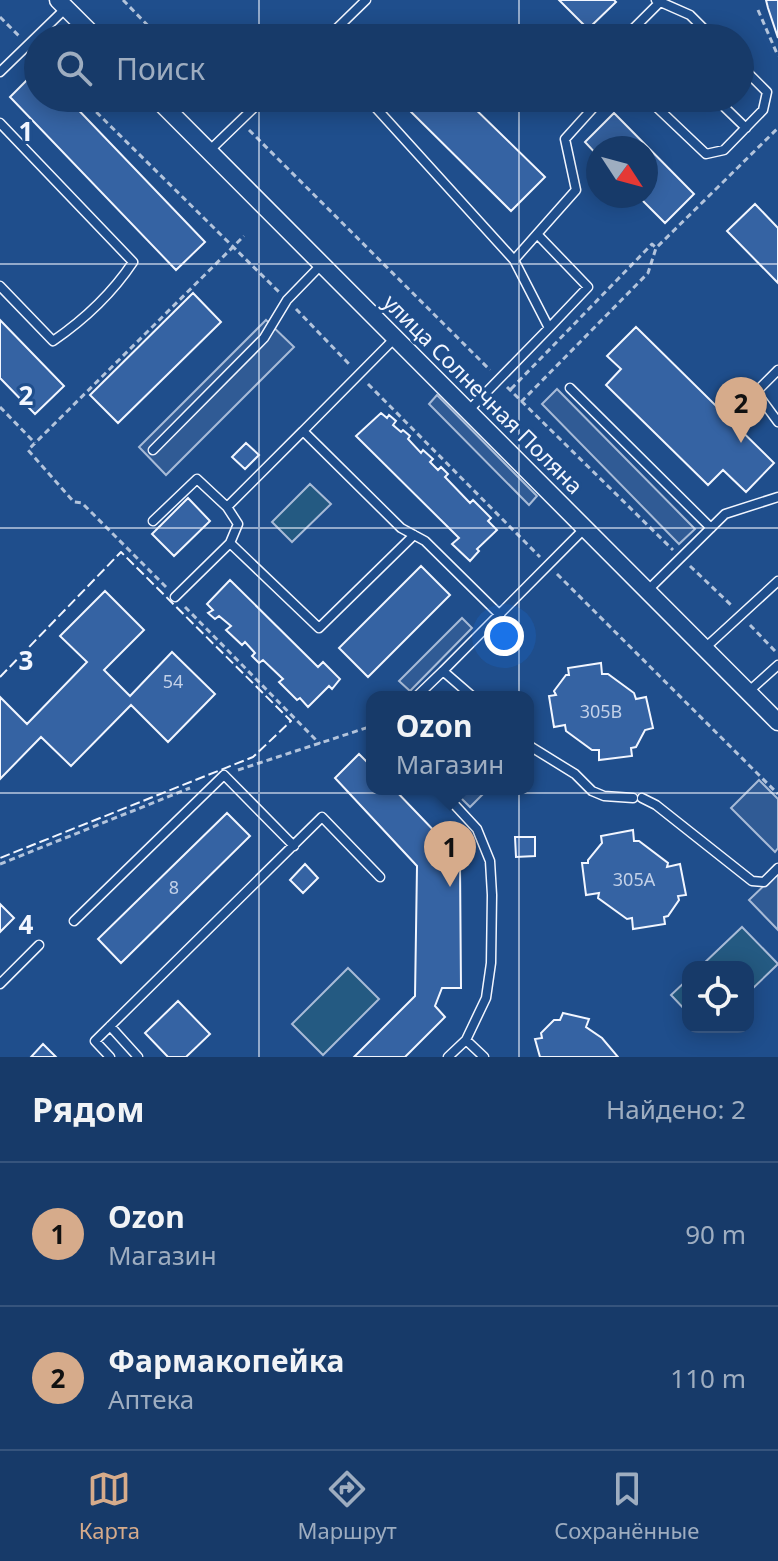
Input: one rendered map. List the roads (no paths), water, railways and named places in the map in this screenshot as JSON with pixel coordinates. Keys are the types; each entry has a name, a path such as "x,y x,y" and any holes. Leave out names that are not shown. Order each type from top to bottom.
{"street":[{"path":"62,4 82,24"},
{"name":"улица Солнечная Поляна","path":"170,112 778,722"}],"lane":[{"path":"341,24 366,0"},
{"path":"638,24 657,1 690,15 699,24"},
{"path":"44,24 62,4"},
{"path":"0,72 24,46"},
{"path":"662,112 706,154 724,150 763,110 767,92 754,79"},
{"path":"209,151 249,112"},
{"path":"380,112 514,260 549,328"},
{"path":"514,260 576,190 565,139 589,112"},
{"path":"729,112 746,128"},
{"path":"0,123 133,262 118,284 82,321 53,341 0,286"},
{"path":"468,411 588,287 537,234"},
{"path":"153,450 264,338 287,300 322,264"},
{"path":"227,507 395,338"},
{"path":"778,370 756,392 778,422"},
{"path":"570,388 711,528"},
{"path":"303,431 401,528 425,541 500,615"},
{"path":"153,521 197,479 227,507 238,524 230,543 175,597"},
{"path":"647,591 725,514 778,497"},
{"path":"422,691 585,528"},
{"path":"230,543 319,628 414,535"},
{"path":"704,648 778,581"},
{"path":"748,692 778,665"},
{"path":"443,671 466,691"},
{"path":"534,749 575,774 592,791 604,796 638,798 656,805 752,881 764,882 778,868"},
{"path":"74,921 224,775 294,846"},
{"path":"446,795 477,829 490,861 491,963 486,998 466,1040 448,1057"},
{"path":"110,1057 95,1041 322,817 380,877"},
{"path":"0,984 39,945"},
{"path":"110,1026 136,1056"},
{"path":"466,1040 484,1057"}],"place":[{"name":"Фармакопейка","path":"741,443"},
{"name":"Ozon","path":"450,887"}]}
